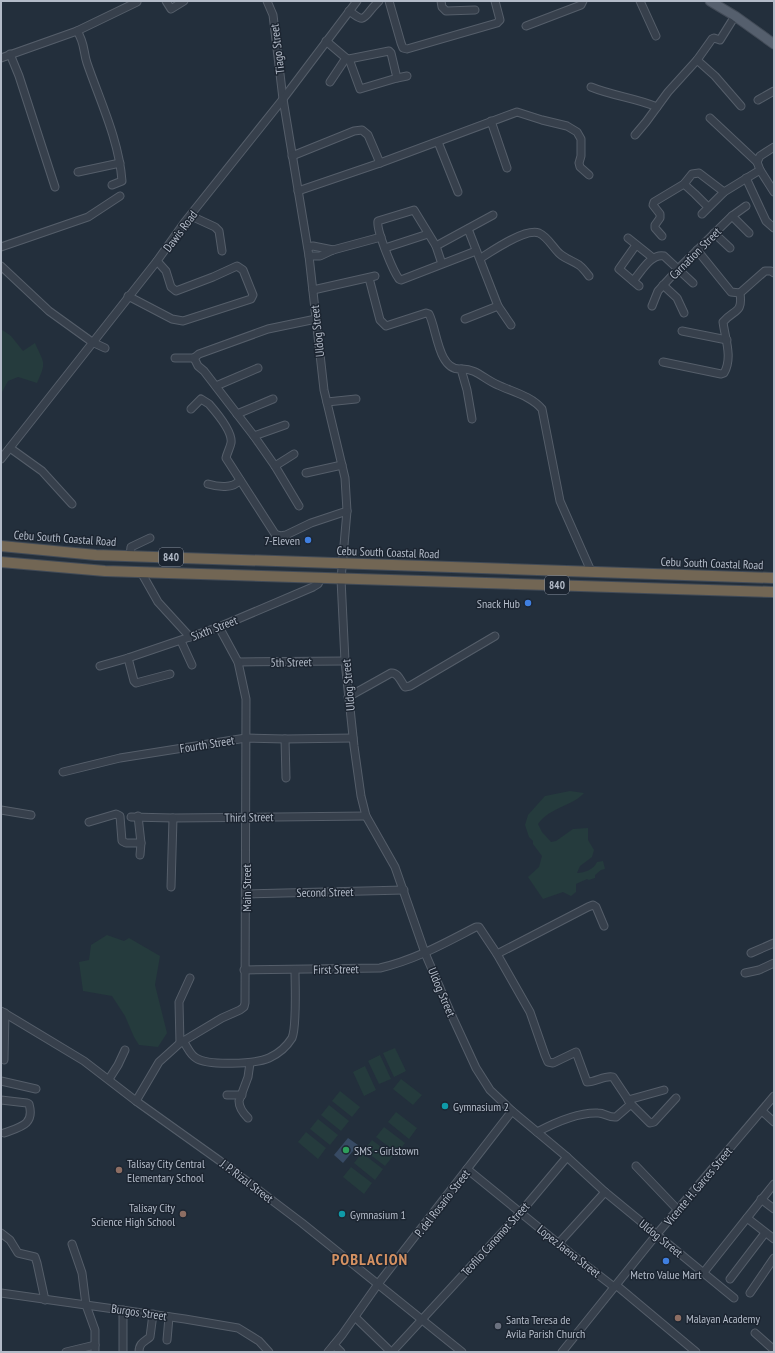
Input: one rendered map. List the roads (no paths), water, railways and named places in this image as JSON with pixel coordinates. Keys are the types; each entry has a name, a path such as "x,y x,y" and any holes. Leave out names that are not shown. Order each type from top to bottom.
{"highway":[{"name":"Cebu South Coastal Road","path":"1,546 96,555 774,578"},
{"name":"840","path":"1,562 96,570 141,572 774,592"}],"main road":[{"path":"710,1 735,16 774,44"}],"street":[{"path":"166,1 171,9 184,1"},
{"name":"Tiago Street","path":"267,1 273,15 283,99"},
{"name":"Dawis Road","path":"1,459 283,99 357,1"},
{"path":"349,11 361,18 364,18 379,1"},
{"path":"389,1 401,43 403,48 407,49 497,23 500,20 495,1"},
{"path":"441,1 442,7 446,11 474,10"},
{"path":"526,26 581,5 582,1"},
{"path":"640,1 656,36"},
{"path":"1,58 77,31 138,2"},
{"path":"635,135 668,92 697,60 712,39 714,38 720,40 735,16"},
{"path":"77,31 83,40 86,61 112,133 120,163 122,182 112,185"},
{"path":"326,41 347,58 360,89 407,76"},
{"path":"330,82 347,58 389,51 391,53 397,78"},
{"path":"10,54 19,76 55,187"},
{"path":"697,60 716,76 741,106"},
{"path":"591,87 607,93 644,101 657,107"},
{"path":"758,100 774,91"},
{"name":"Uldog Street","path":"283,99 308,247 324,390 346,478 347,511 341,579 345,661 353,738 361,796 366,816 395,867 425,953 476,1068 490,1090 605,1192 734,1298"},
{"path":"298,191 380,163 517,112 567,126 577,132 581,140 580,168 589,175"},
{"path":"710,118 759,159 760,170 774,192"},
{"path":"491,121 507,168"},
{"path":"292,156 354,131 362,130 368,135 380,163"},
{"path":"438,142 458,192"},
{"path":"759,159 774,147"},
{"path":"78,172 120,163"},
{"path":"702,214 724,192 760,170"},
{"path":"662,236 655,225 660,218 660,214 653,205 654,202 684,184 692,174 696,172 699,173 724,192"},
{"path":"746,178 766,221 774,228"},
{"path":"684,184 708,207"},
{"path":"1,247 88,217 120,196"},
{"name":"Carnation Street","path":"652,306 658,291 663,285 714,233 732,216 746,206"},
{"path":"442,264 436,246 416,212 411,210 378,221 378,226 385,248 397,277 401,280 476,251"},
{"path":"436,246 493,215"},
{"path":"191,216 215,227 218,231 222,251"},
{"path":"732,216 749,233"},
{"path":"468,229 498,306 511,326"},
{"path":"480,258 513,240 527,234 538,233 548,240 555,250 565,258 580,266 589,276"},
{"path":"714,233 730,248"},
{"path":"385,248 428,234"},
{"path":"309,256 320,256 333,250 381,237"},
{"path":"628,238 653,258"},
{"path":"636,245 620,269 636,283 653,258 659,255 664,256 679,268 693,283"},
{"path":"308,247 313,246 333,250"},
{"path":"697,250 731,292 740,293 765,271 771,271 774,273"},
{"path":"128,296 172,319 183,321 252,299 253,295 243,270 237,266 176,291 171,287 166,271 157,261"},
{"path":"1,266 49,311 92,342 105,348"},
{"path":"313,290 372,277 382,324 386,326 426,313 429,314 444,359 450,367 456,370 468,369 476,372 497,385 509,389 537,403 542,409 560,501 591,571"},
{"path":"663,285 677,298 684,313"},
{"path":"663,362 721,374 724,373 728,355 727,340 724,335 723,322 740,308 740,293"},
{"path":"465,319 498,306"},
{"path":"174,358 194,358 199,354 268,329 316,319"},
{"path":"682,330 727,340"},
{"path":"194,358 198,366 204,371 254,436 275,466 299,506"},
{"path":"216,386 258,368"},
{"path":"461,369 467,390 472,419"},
{"path":"327,402 356,398"},
{"path":"191,409 201,399 210,404 221,420 231,437 231,443 226,458 276,534 280,536 286,535 311,523 347,511"},
{"path":"236,414 273,399"},
{"path":"254,436 285,425"},
{"path":"10,448 42,471 72,504"},
{"path":"275,466 294,454"},
{"path":"306,472 342,465"},
{"path":"208,484 223,487 233,485 240,480"},
{"path":"130,556 131,547 150,538"},
{"path":"141,572 158,602 190,637"},
{"name":"Sixth Street","path":"100,666 181,641 219,627 313,587 318,584 321,578"},
{"name":"Main Street","path":"136,1101 160,1062 182,1042 216,1021 244,1007 245,1003 246,699 238,662 219,627"},
{"path":"348,697 394,672 397,674 405,687 410,686 495,636"},
{"path":"181,641 192,665"},
{"path":"128,658 134,681 136,683 170,674"},
{"name":"5th Street","path":"238,662 345,661"},
{"name":"Fourth Street","path":"63,772 120,758 246,738 353,738"},
{"path":"285,739 286,778"},
{"path":"1,810 31,815"},
{"path":"89,822 118,814 120,816 122,841 126,843 141,843 140,855"},
{"name":"Third Street","path":"141,843 135,817 366,816"},
{"path":"170,887 173,818"},
{"name":"Second Street","path":"246,894 404,890"},
{"path":"497,954 588,906 596,907 604,926"},
{"name":"First Street","path":"244,970 380,968 399,964 425,953 476,927 482,929 530,1012 544,1055 548,1062 553,1063 576,1052 587,1082 592,1082 611,1076 630,1102"},
{"path":"751,953 774,942"},
{"path":"745,973 759,970 774,962"},
{"path":"190,978 179,1002 182,1042 193,1056 198,1059 222,1063 250,1062 269,1058 282,1050 291,1038 294,1031 295,970"},
{"path":"3,1012 4,1060"},
{"name":"J. P. Rizal Street","path":"3,1012 84,1061 136,1101 220,1161 302,1223 462,1352"},
{"path":"109,1079 125,1050"},
{"path":"248,1118 239,1105 239,1101 248,1077 250,1062"},
{"path":"1,1081 36,1089"},
{"path":"537,1132 550,1125 588,1113 602,1113 616,1118 630,1102 664,1090"},
{"path":"227,1095 242,1095"},
{"name":"Vicente H. Garces Street","path":"562,1352 657,1234 774,1096"},
{"path":"630,1102 648,1122 652,1123 676,1098"},
{"path":"1,1100 27,1103 29,1104 30,1110 27,1123 4,1133"},
{"name":"P. del Rosario Street","path":"328,1352 378,1284 512,1111"},
{"path":"762,1111 774,1122"},
{"name":"Teofilo Canomot Street","path":"392,1352 520,1213 567,1157"},
{"path":"636,1166 678,1210"},
{"name":"Lopez Jaena Street","path":"467,1169 558,1244 615,1286 696,1352"},
{"path":"704,1272 774,1184"},
{"path":"558,1244 605,1192"},
{"path":"761,1199 774,1209"},
{"path":"747,1218 774,1239"},
{"path":"730,1279 765,1233"},
{"path":"1,1234 10,1240 18,1253 35,1257 45,1300"},
{"path":"66,1352 95,1349 95,1330 86,1305 82,1273 72,1244"},
{"path":"750,1293 774,1258"},
{"name":"Burgos Street","path":"1,1294 169,1316 238,1328 259,1342 269,1352"},
{"path":"123,1310 123,1352"},
{"path":"139,1352 140,1344 150,1337 153,1314"},
{"path":"167,1340 169,1316"},
{"path":"355,1317 392,1352"},
{"path":"755,1333 774,1350"},
{"path":"334,1345 340,1352"}],"water":[{"name":"SMS - Girlstown","path":"348,1138 358,1145 343,1163 334,1155"}],"place":[{"name":"7-Eleven","path":"308,540"},
{"name":"Snack Hub","path":"528,603"},
{"name":"Gymnasium 2","path":"445,1106"},
{"name":"SMS - Girlstown","path":"346,1150"},
{"name":"Talisay City Central Elementary School","path":"119,1170"},
{"name":"Talisay City Science High School","path":"183,1214"},
{"name":"Gymnasium 1","path":"342,1214"},
{"name":"Metro Value Mart","path":"666,1261"},
{"name":"Malayan Academy","path":"678,1318"},
{"name":"Santa Teresa de Avila Parish Church","path":"498,1326"}],"district":[{"name":"POBLACION","path":"370,1259"}]}
